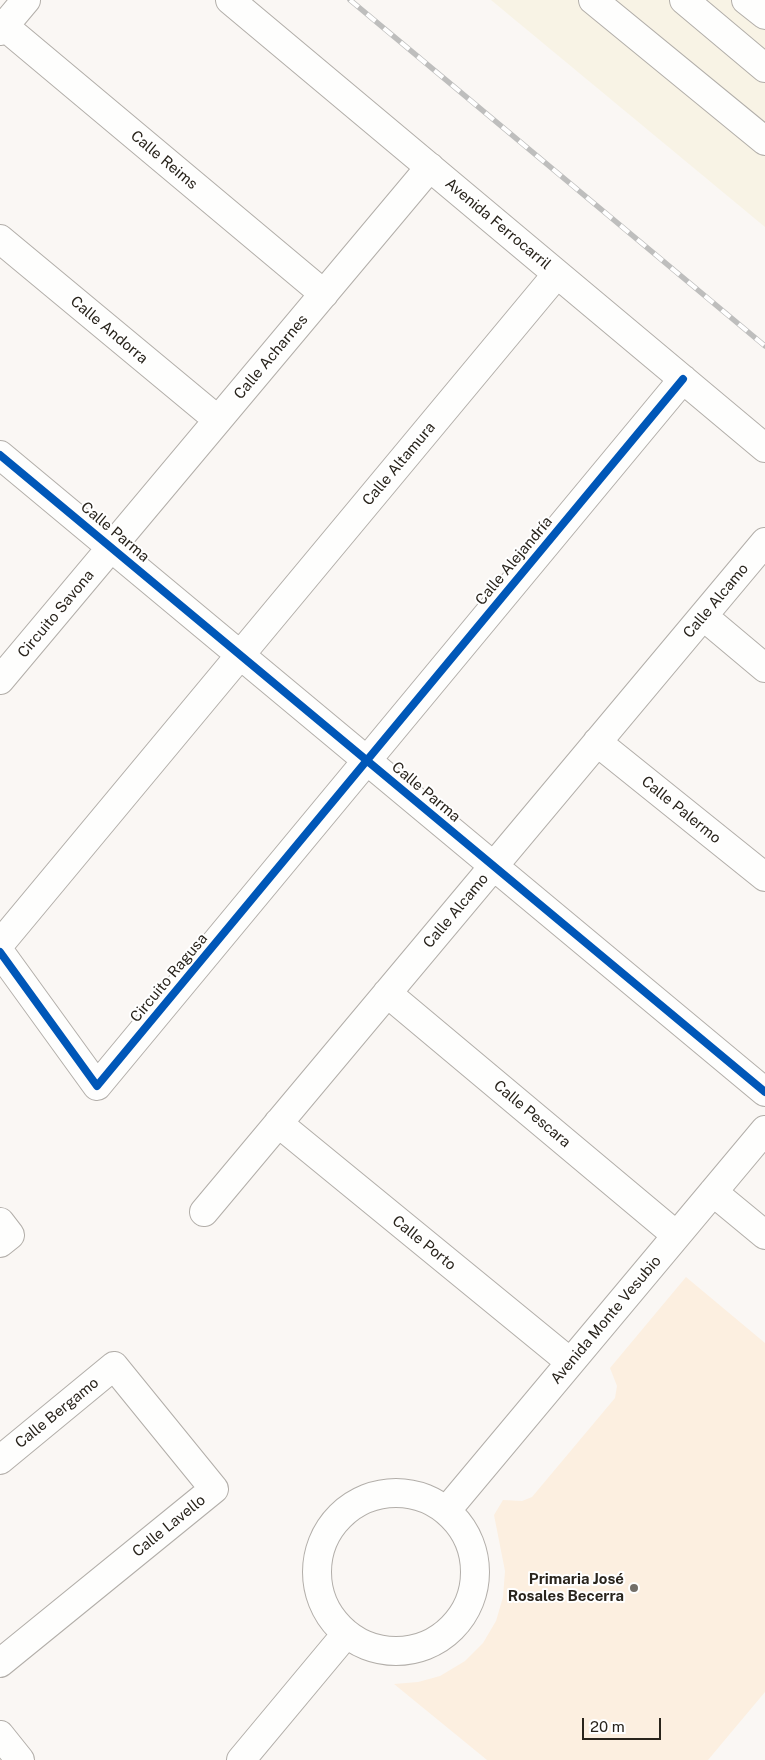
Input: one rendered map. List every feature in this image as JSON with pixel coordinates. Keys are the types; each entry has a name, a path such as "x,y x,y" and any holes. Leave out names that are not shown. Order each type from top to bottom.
{"street":[{"path":"2,29 26,0"},
{"name":"Avenida Ferrocarril","path":"230,0 765,448"},
{"path":"593,0 765,141"},
{"path":"684,0 765,68"},
{"path":"746,0 765,15"},
{"name":"Calle Reims","path":"2,29 324,294"},
{"name":"Calle Acharnes","path":"111,547 430,167"},
{"name":"Calle Andorra","path":"0,239 218,420"},
{"name":"Calle Altamura","path":"240,655 557,274"},
{"name":"Calle Alejandría","path":"367,760 683,379"},
{"name":"Calle Parma","path":"0,455 765,1092"},
{"name":"Calle Alcamo","path":"204,1212 765,542"},
{"name":"Circuito Savona","path":"0,680 111,547"},
{"path":"703,616 765,668"},
{"path":"0,944 240,655"},
{"name":"Calle Palermo","path":"597,742 765,877"},
{"name":"Circuito Ragusa","path":"0,952 97,1086 367,760"},
{"name":"Calle Pescara","path":"387,993 676,1235"},
{"name":"Calle Porto","path":"278,1123 570,1362"},
{"name":"Avenida Monte Vesubio","path":"447,1510 765,1130"},
{"path":"713,1192 765,1235"},
{"path":"0,1222 10,1235 0,1243"},
{"name":"Calle Bergamo","path":"0,1460 114,1366"},
{"name":"Calle Lavello","path":"0,1663 214,1489 114,1366"},
{"path":"398,1492 415,1494 432,1500 447,1510 469,1538 475,1563 474,1590 468,1607 458,1622 430,1644 413,1650 378,1649 361,1644 346,1634 324,1606 319,1589 317,1571 319,1554 325,1537 335,1522 348,1509 362,1500 380,1494 398,1492"},
{"path":"241,1760 346,1634"},
{"path":"0,1735 20,1760"}],"shaded area":[{"path":"491,0 765,0 765,227"},
{"name":"Primaria José Rosales Becerra","path":"686,1277 765,1343 765,1692 708,1760 487,1760 394,1684 418,1682 440,1676 465,1661 483,1643 496,1621 503,1597 505,1571 494,1515 503,1500 522,1501 532,1497 615,1398 617,1386 610,1368"}],"railway":[{"path":"350,0 765,346"}],"cycle path":[{"path":"0,952 97,1086 683,379"},
{"path":"0,455 765,1092"}],"place":[{"name":"Primaria José Rosales Becerra","path":"634,1588"}]}
